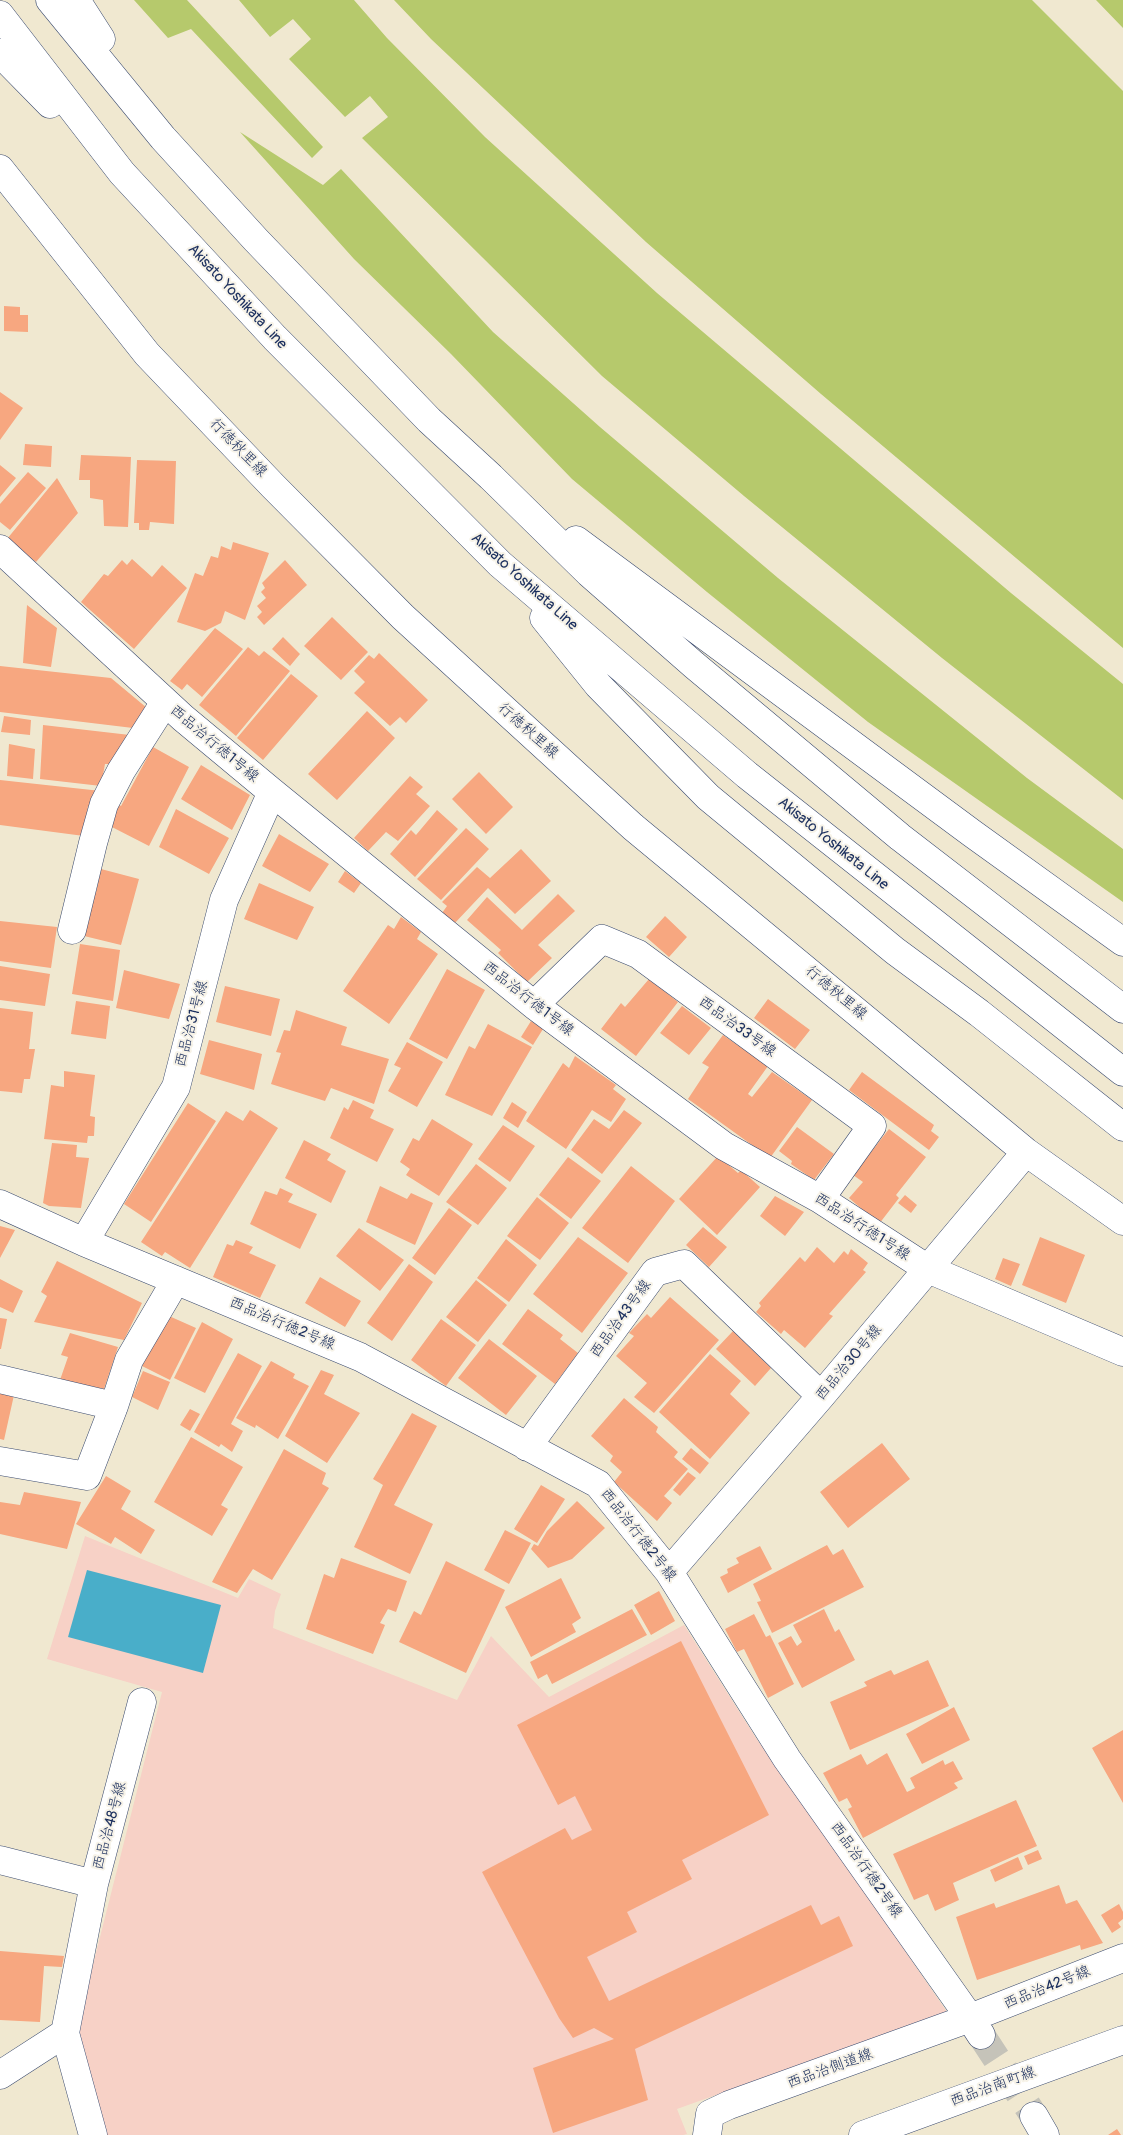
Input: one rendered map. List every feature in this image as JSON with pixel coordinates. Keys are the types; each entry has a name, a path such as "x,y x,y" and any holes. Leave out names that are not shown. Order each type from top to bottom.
{"street":[{"path":"50,0 163,138 368,359 589,573 694,665 900,837 1123,1008"},
{"path":"76,0 163,138"},
{"name":"Akisato Yoshikata Line","path":"0,15 122,173 275,338 500,564 747,775 1123,1072"},
{"path":"0,53 122,173"},
{"name":"行徳秋里線","path":"0,169 147,354 403,617 633,827 1026,1152 1123,1221"},
{"path":"491,477 965,828 1123,942"},
{"name":"西品治行徳1号線","path":"0,549 165,702 272,792 534,1005 724,1146 820,1199 928,1269 1123,1352"},
{"path":"500,564 598,684 708,797 895,951 979,1013 1123,1127"},
{"path":"72,930 104,804 121,771 165,702"},
{"name":"西品治31号線","path":"84,1242 176,1087 224,900 272,792"},
{"name":"西品治33号線","path":"534,1005 602,939 638,954 872,1126 820,1199"},
{"name":"西品治30号線","path":"669,1572 821,1396 1026,1152"},
{"name":"西品治行徳2号線","path":"0,1204 84,1242 360,1356 598,1484 669,1572 787,1760 976,2027"},
{"name":"西品治43号線","path":"527,1446 655,1272 684,1264 821,1396"},
{"path":"0,1461 87,1476 114,1406 129,1360 176,1280"},
{"path":"0,1379 114,1406"},
{"name":"西品治48号線","path":"0,1860 94,1884 142,1702"},
{"path":"93,2135 65,2033 94,1884"},
{"name":"西品治42号線","path":"976,2027 1123,1958"},
{"name":"西品治側道線","path":"707,2135 710,2114 729,2106 976,2027"},
{"path":"0,2075 65,2033"},
{"name":"西品治南町線","path":"863,2135 1123,2040"}],"shaded area":[{"path":"85,1536 238,1598 249,1579 281,1594 275,1611 273,1628 457,1700 491,1636 549,1697 684,1625 756,1738 947,2012 677,2109 687,2134 683,2135 101,2135 76,2032 162,1692 47,1659"}],"green space":[{"path":"134,0 187,0 323,147 312,158 191,29 168,38"},
{"path":"239,0 354,0 387,38 485,137 657,293 1011,593 1123,684 1123,800 942,658 744,496 602,376 362,138 388,117 370,96 345,117 289,59 311,39 293,19 270,37"},
{"path":"394,0 1032,0 1123,91 1123,648 821,394 646,242 431,39"},
{"path":"1096,0 1123,0 1123,28"},
{"path":"240,132 323,185 341,169 493,332 600,427 778,578 1027,778 1123,849 1123,902 868,722 707,592 572,479 451,354 354,259"}],"water":[{"path":"87,1570 221,1605 203,1673 68,1637"}],"building":[{"path":"4,306 20,307 20,315 28,315 28,332 4,331"},
{"path":"0,392 23,408 0,440"},
{"path":"25,444 52,446 51,467 23,465"},
{"path":"81,455 131,457 128,527 104,526 103,500 90,498 90,480 79,480"},
{"path":"137,460 176,461 174,524 150,522 149,530 139,530 139,523 134,523"},
{"path":"0,465 16,478 0,497"},
{"path":"28,472 46,488 10,530 0,522 0,504"},
{"path":"57,478 78,513 36,562 7,539"},
{"path":"233,542 269,553 245,620 225,611 221,623 205,631 177,622 195,573 203,576 211,556 218,558 221,546 231,550"},
{"path":"132,559 152,577 162,565 187,588 134,649 81,602 104,574 108,576 122,560 127,565"},
{"path":"285,560 307,585 264,625 257,617 262,612 257,606 266,598 261,592 265,588 262,583"},
{"path":"27,605 57,628 51,667 23,663"},
{"path":"332,617 368,652 341,680 304,646"},
{"path":"215,628 243,649 202,697 187,684 182,690 170,681"},
{"path":"283,637 300,654 290,666 272,649"},
{"path":"248,647 259,656 264,651 290,671 236,736 199,705"},
{"path":"379,653 428,700 406,723 400,717 390,726 354,693 365,682 354,671 369,655 374,659"},
{"path":"0,666 111,678 147,708 133,728 0,712"},
{"path":"291,674 318,696 263,760 237,738"},
{"path":"367,711 395,738 337,800 308,774"},
{"path":"4,716 31,720 30,735 1,732"},
{"path":"43,725 130,735 113,764 105,764 101,786 40,779"},
{"path":"9,744 35,749 33,779 7,776"},
{"path":"153,747 189,767 149,846 108,825 115,803 121,806"},
{"path":"201,765 250,795 232,830 181,799"},
{"path":"479,772 513,807 486,834 452,799"},
{"path":"410,776 423,787 416,794 430,806 398,841 386,832 368,851 354,838"},
{"path":"0,780 101,791 95,806 88,806 84,836 0,825"},
{"path":"176,809 229,838 209,874 159,847"},
{"path":"437,810 458,829 415,877 390,854 411,830 416,835"},
{"path":"466,828 489,849 441,900 417,879"},
{"path":"279,834 329,864 310,892 262,866"},
{"path":"521,849 551,881 515,914 488,888 454,924 442,913 447,906 442,902 477,867 490,878"},
{"path":"101,869 139,879 121,945 80,935 90,890 96,892"},
{"path":"345,871 361,883 354,893 338,882"},
{"path":"259,883 314,907 297,940 244,919"},
{"path":"558,894 575,911 538,945 552,958 527,982 498,953 501,950 467,920 487,897 522,930"},
{"path":"665,916 687,937 669,957 646,937"},
{"path":"401,917 421,932 417,939 438,954 389,1024 343,991 388,925 394,929"},
{"path":"0,921 57,927 51,968 0,961"},
{"path":"80,944 120,950 113,1001 72,994"},
{"path":"0,966 50,974 45,1006 0,1000"},
{"path":"447,969 485,990 447,1059 409,1039"},
{"path":"124,970 180,984 169,1019 116,1008"},
{"path":"649,979 678,1002 636,1056 601,1029 621,1003 625,1007"},
{"path":"225,986 280,999 271,1036 216,1022"},
{"path":"768,999 810,1030 795,1049 754,1018"},
{"path":"76,1001 110,1006 106,1039 71,1034"},
{"path":"682,1006 711,1028 689,1055 660,1033"},
{"path":"0,1008 33,1012 29,1049 35,1049 30,1079 24,1079 22,1093 0,1091"},
{"path":"296,1010 347,1027 341,1045 389,1059 374,1104 331,1088 325,1101 271,1084 281,1053 276,1052 284,1030 290,1031"},
{"path":"531,1021 543,1029 533,1045 521,1037"},
{"path":"488,1024 532,1047 492,1116 445,1095 469,1046 475,1049"},
{"path":"723,1035 768,1066 748,1094 752,1097 772,1072 812,1100 770,1158 688,1099 709,1067 702,1063"},
{"path":"209,1040 262,1054 254,1090 200,1074"},
{"path":"407,1042 443,1062 417,1107 388,1091 401,1068 394,1065"},
{"path":"575,1056 616,1085 613,1089 626,1099 611,1122 592,1110 566,1149 526,1121 563,1063 569,1068"},
{"path":"64,1071 95,1075 90,1116 95,1117 94,1136 88,1136 87,1143 44,1139 51,1085 64,1087"},
{"path":"862,1072 934,1125 931,1131 939,1137 929,1150 849,1090"},
{"path":"353,1100 374,1110 370,1118 394,1129 377,1162 330,1138 344,1107 348,1110"},
{"path":"512,1102 527,1112 518,1128 503,1118"},
{"path":"188,1103 216,1121 151,1222 124,1204"},
{"path":"250,1110 278,1128 190,1268 165,1252 162,1256 141,1242 226,1111 243,1121"},
{"path":"624,1110 642,1123 602,1174 571,1150 594,1119 609,1129"},
{"path":"432,1119 473,1144 439,1196 406,1175 410,1169 400,1162 413,1138 419,1141"},
{"path":"503,1125 535,1146 510,1182 478,1159"},
{"path":"797,1127 834,1154 814,1180 791,1164 792,1161 779,1151"},
{"path":"889,1129 926,1157 896,1195 899,1198 879,1224 849,1198 863,1182 853,1175"},
{"path":"304,1140 331,1154 327,1160 346,1171 331,1203 285,1178"},
{"path":"52,1143 77,1145 76,1157 89,1158 81,1208 49,1206 43,1203"},
{"path":"718,1156 738,1173 741,1170 760,1187 717,1235 679,1199"},
{"path":"568,1157 601,1181 571,1219 539,1195"},
{"path":"476,1164 507,1188 478,1225 446,1202"},
{"path":"631,1166 675,1201 628,1263 582,1228"},
{"path":"380,1186 407,1199 411,1193 433,1203 415,1245 366,1222"},
{"path":"280,1188 293,1194 288,1202 317,1214 300,1249 250,1224 265,1191 277,1195"},
{"path":"905,1195 917,1205 911,1213 898,1203"},
{"path":"775,1196 804,1212 785,1236 760,1216"},
{"path":"537,1197 569,1223 540,1260 507,1236"},
{"path":"449,1208 472,1225 435,1275 412,1258"},
{"path":"0,1226 15,1230 0,1258"},
{"path":"703,1227 727,1247 709,1267 686,1245"},
{"path":"359,1228 404,1260 380,1291 336,1256"},
{"path":"578,1237 628,1273 582,1333 533,1294"},
{"path":"1040,1237 1085,1255 1066,1303 1022,1285"},
{"path":"506,1239 537,1265 509,1302 477,1278"},
{"path":"236,1240 253,1247 249,1253 276,1265 260,1298 213,1277 227,1244 233,1246"},
{"path":"817,1247 834,1263 844,1251 848,1255 851,1249 868,1263 863,1270 866,1272 829,1314 833,1316 805,1348 784,1330 781,1334 756,1312 761,1306 759,1303 800,1257 805,1262"},
{"path":"1003,1258 1020,1264 1011,1286 995,1279"},
{"path":"57,1261 142,1303 124,1340 34,1322 47,1296 41,1292"},
{"path":"409,1264 433,1282 392,1341 367,1323"},
{"path":"320,1277 361,1301 345,1327 305,1303"},
{"path":"0,1279 23,1291 13,1313 0,1307"},
{"path":"476,1280 507,1305 478,1342 446,1317"},
{"path":"670,1297 719,1340 654,1413 634,1397 647,1383 616,1356 634,1336 629,1333 647,1314 651,1318"},
{"path":"528,1309 563,1335 560,1339 578,1353 555,1384 502,1344"},
{"path":"169,1316 196,1328 170,1380 142,1366"},
{"path":"0,1318 7,1319 1,1349 0,1349"},
{"path":"441,1319 476,1345 446,1386 411,1360"},
{"path":"202,1322 233,1339 205,1393 174,1378"},
{"path":"733,1331 771,1368 755,1386 716,1349"},
{"path":"70,1333 118,1347 104,1389 60,1380 68,1357 61,1355"},
{"path":"489,1339 537,1376 506,1415 458,1378"},
{"path":"238,1353 262,1366 231,1424 243,1431 232,1452 221,1444 219,1447 194,1432"},
{"path":"710,1354 741,1381 730,1394 750,1413 710,1459 659,1412"},
{"path":"271,1361 295,1374 293,1378 309,1386 278,1439 256,1425 255,1428 236,1418"},
{"path":"321,1370 334,1375 324,1394 360,1413 327,1463 285,1436"},
{"path":"143,1371 170,1382 158,1410 132,1397"},
{"path":"0,1392 14,1395 4,1440 0,1439"},
{"path":"624,1398 658,1427 656,1432 678,1452 674,1457 688,1469 664,1496 672,1503 657,1521 614,1482 622,1472 610,1461 613,1456 591,1436"},
{"path":"190,1409 200,1414 190,1431 180,1425"},
{"path":"412,1413 437,1426 394,1505 433,1524 410,1574 354,1547 383,1485 373,1479"},
{"path":"191,1437 243,1467 221,1505 228,1509 212,1536 154,1502"},
{"path":"882,1443 910,1479 848,1528 820,1492"},
{"path":"691,1448 709,1463 700,1474 682,1459"},
{"path":"284,1449 326,1473 322,1484 329,1488 272,1580 253,1569 237,1593 212,1582"},
{"path":"688,1472 696,1478 680,1496 673,1490"},
{"path":"106,1476 131,1491 121,1509 155,1530 141,1554 115,1537 111,1544 76,1524"},
{"path":"541,1485 565,1499 537,1543 514,1529"},
{"path":"24,1492 81,1502 67,1549 0,1534 0,1502 20,1505"},
{"path":"577,1501 605,1528 572,1559 548,1568 531,1549 534,1544 538,1546 547,1531"},
{"path":"505,1530 531,1543 509,1584 484,1570"},
{"path":"827,1545 833,1555 843,1549 864,1587 772,1633 757,1602 761,1601 753,1584"},
{"path":"760,1546 772,1569 728,1593 720,1577 728,1573 727,1569 739,1563 736,1558"},
{"path":"341,1558 407,1581 396,1612 388,1609 380,1623 385,1625 373,1654 306,1629 324,1574 334,1578"},
{"path":"446,1561 505,1590 466,1673 399,1642 414,1611 421,1615"},
{"path":"561,1578 581,1618 572,1624 576,1632 531,1657 505,1607"},
{"path":"659,1591 675,1621 651,1635 634,1605"},
{"path":"632,1609 647,1635 552,1684 547,1674 538,1679 530,1662"},
{"path":"824,1609 835,1632 839,1629 855,1660 802,1688 778,1643 791,1636 797,1646 802,1642 793,1625"},
{"path":"754,1614 766,1637 770,1635 794,1684 768,1698 744,1649 737,1652 725,1629"},
{"path":"681,1641 769,1815 682,1860 692,1879 627,1912 637,1932 587,1957 609,2001 811,1905 821,1925 839,1916 853,1946 635,2049 648,2100 553,2133 533,2068 614,2039 594,2028 573,2038 559,2018 482,1872 565,1828 572,1840 592,1830 575,1796 558,1805 517,1725"},
{"path":"928,1660 949,1706 850,1750 830,1702 867,1686 864,1682 891,1670 894,1675"},
{"path":"954,1707 970,1740 922,1764 906,1734"},
{"path":"1123,1730 1123,1803 1092,1748"},
{"path":"887,1753 907,1792 915,1788 910,1778 943,1760 945,1765 953,1761 963,1779 954,1783 958,1788 863,1838 848,1809 852,1807 847,1798 839,1802 823,1773 861,1754 867,1765"},
{"path":"1016,1800 1037,1846 953,1883 959,1900 935,1911 928,1894 914,1900 893,1854"},
{"path":"1038,1850 1042,1859 1028,1865 1024,1856"},
{"path":"1018,1857 1023,1869 995,1882 990,1870"},
{"path":"1059,1885 1066,1904 1077,1900 1103,1943 1081,1950 1080,1945 977,1980 956,1917 994,1903 996,1908"},
{"path":"1119,1904 1123,1912 1123,1919 1118,1923 1121,1927 1112,1933 1101,1915"},
{"path":"0,1951 64,1956 62,1967 44,1966 40,2022 0,2020"},
{"path":"1117,2129 1121,2135 1108,2135"}],"tunnel":[{"path":"981,2035 1034,2116"}]}
